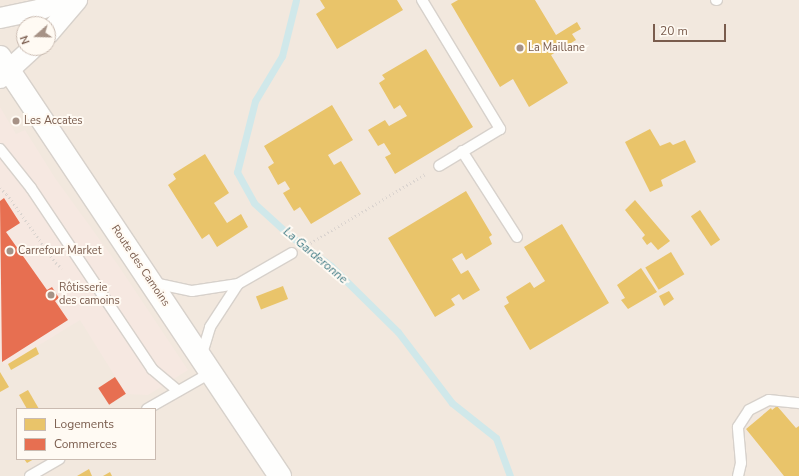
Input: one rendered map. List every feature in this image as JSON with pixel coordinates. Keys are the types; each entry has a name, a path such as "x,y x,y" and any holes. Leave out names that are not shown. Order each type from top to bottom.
{"main road":[{"name":"Route des Camoins","path":"3,69 152,283 205,366 280,476"}],"street":[{"path":"0,18 39,10 63,0"},
{"path":"56,25 77,0"},
{"path":"3,69 22,56"}],"lane":[{"path":"422,0 500,129 439,166"},
{"path":"0,149 31,188 152,369 178,391"},
{"path":"462,151 517,237"},
{"path":"152,283 192,291 238,284 292,253"},
{"path":"148,408 178,391 205,366 210,327 238,284"},
{"path":"738,476 741,463 738,428 750,410 770,400 799,403"},
{"path":"30,476 57,460"}],"path":[{"path":"314,241 439,166"}],"shaded area":[{"path":"0,0 799,0 799,476 0,476"},
{"path":"0,107 16,134 25,130 55,178 118,265 188,370 148,395 126,394 80,320 5,366 0,359"}],"building: Logements":[{"path":"320,0 397,0 403,10 337,49 316,14 325,8"},
{"name":"La Maillane","path":"458,0 535,0 556,35 577,22 581,29 572,34 576,40 551,55 568,83 529,107 513,79 500,87 451,4"},
{"path":"426,49 473,127 395,174 385,157 391,154 384,143 378,146 368,130 385,120 389,126 407,116 400,105 394,109 379,83 385,79 382,75"},
{"path":"332,105 353,140 328,155 334,165 341,161 361,194 311,224 300,207 294,211 283,193 290,189 285,181 278,185 268,167 274,163 264,146"},
{"path":"650,129 660,146 670,142 673,145 685,140 696,162 661,180 663,186 650,192 625,142"},
{"path":"205,154 229,193 214,203 227,223 241,214 248,227 217,247 209,234 202,239 168,185 176,179 173,174"},
{"path":"466,191 492,235 489,237 492,244 466,260 462,253 452,259 461,274 468,270 480,290 463,300 459,294 451,299 455,305 435,317 388,238"},
{"path":"635,200 670,241 658,250 651,242 647,245 642,238 645,235 625,210"},
{"path":"700,210 720,240 711,246 691,216"},
{"path":"562,224 609,303 530,350 504,306 509,303 506,297 530,282 534,288 545,281 524,247"},
{"path":"671,252 684,274 659,290 645,267"},
{"path":"641,268 657,292 628,309 621,300 625,298 617,285"},
{"path":"283,286 288,299 261,309 256,296"},
{"path":"669,291 674,299 664,306 659,296"},
{"path":"36,347 39,354 11,370 8,364"},
{"path":"0,372 9,387 0,392"},
{"path":"28,390 38,408 26,408 19,395"},
{"path":"777,406 796,428 799,426 799,476 784,476 746,429 771,408 772,410"},
{"path":"25,460 32,460 27,463"},
{"path":"89,469 92,476 77,476"},
{"path":"110,472 112,476 103,476"}],"building: Commerces":[{"path":"4,198 20,223 6,232 47,290 52,287 59,298 55,301 68,320 2,362 0,201"},
{"path":"115,377 126,394 109,405 98,388"}],"waterway":[{"name":"La Garderonne","path":"296,0 282,56 255,101 237,172 254,203 289,235 331,266 398,332 452,403 496,438 510,476"}],"place":[{"name":"La Maillane","path":"520,48"},
{"name":"Les Accates","path":"16,121"},
{"name":"Carrefour Market","path":"10,251"},
{"name":"Rôtisserie des camoins","path":"51,295"}]}
